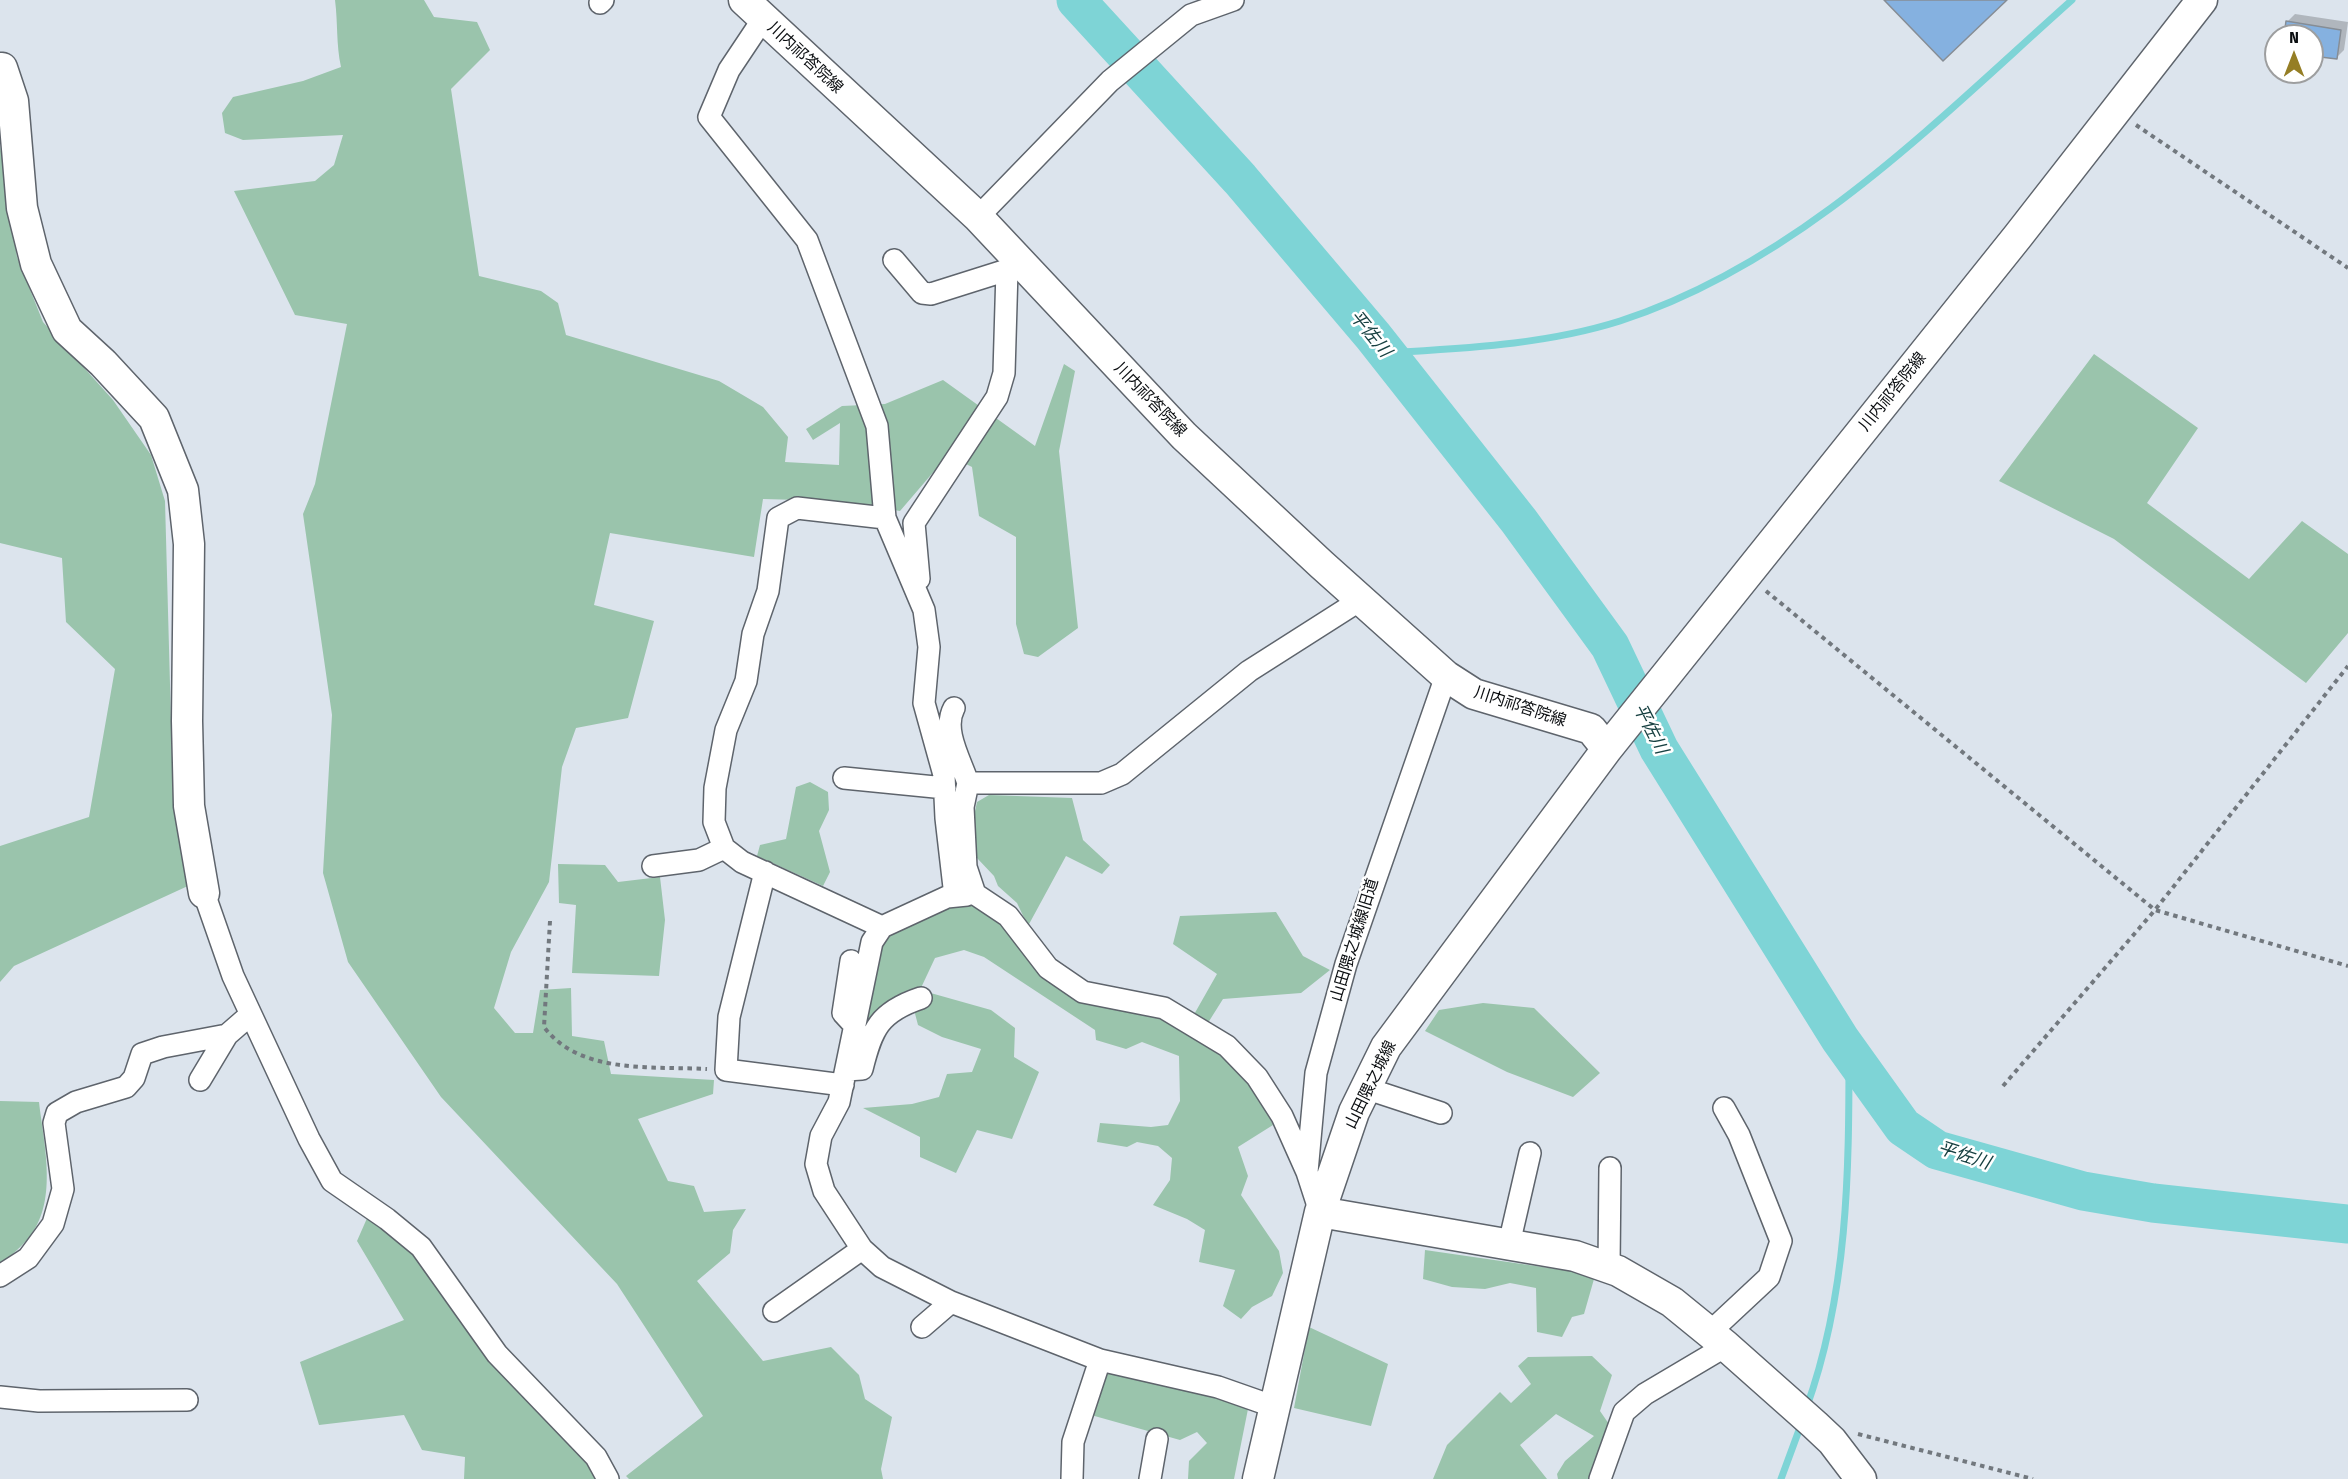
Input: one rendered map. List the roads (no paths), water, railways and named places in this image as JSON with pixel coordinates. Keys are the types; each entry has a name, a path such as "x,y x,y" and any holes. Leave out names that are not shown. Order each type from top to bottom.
{"main road":[{"name":"川内祁答院線","path":"754,10 978,217 1011,264 1184,436 1321,564 1446,676 1483,698 1591,729 1616,739 2202,0"},
{"path":"1,66 13,101 22,208 36,264 67,330 104,363 154,418 183,490 189,544 187,721 189,806 204,893"},
{"name":"山田隈之城線","path":"1258,1479 1320,1212 1354,1112 1365,1088 1386,1047 1616,739"},
{"path":"1320,1212 1575,1256 1609,1268 1672,1302 1718,1340 1814,1424 1861,1479"}],"street":[{"path":"978,217 1110,81 1191,15 1233,0"},
{"path":"754,10 708,117 807,240 877,426 885,518 924,610"},
{"path":"894,260 922,293 931,294 1011,264 1004,373 997,397 915,523 915,556 929,647 924,703 944,775 965,895"},
{"path":"882,927 742,862 724,848 714,822 715,788 726,730 746,681 753,634 768,591 778,518 797,508 885,518"},
{"path":"968,783 1101,783 1122,774 1249,670 1362,599"},
{"name":"山田隈之城線旧道","path":"1320,1212 1307,1172 1316,1072 1346,964 1446,676"},
{"path":"954,708 949,718 950,730 968,783 963,807 965,895"},
{"path":"844,778 945,788"},
{"path":"653,866 699,860 724,848"},
{"path":"765,872 729,1017 726,1070 844,1077 862,1069 870,1038 882,1019 899,1005 921,998"},
{"path":"204,893 233,976 332,1181 421,1246 497,1354 596,1457 608,1479"},
{"path":"1275,1407 1218,1387 1100,1360 951,1302 882,1267 862,1249 824,1191 816,1164 821,1136 839,1102 873,942 882,927 947,897 965,895 1008,916 1048,968 1083,992 1164,1008 1227,1046 1257,1077 1282,1116 1307,1172"},
{"path":"850,961 843,1013 855,1026"},
{"path":"200,1080 227,1035 250,1014"},
{"path":"0,1276 28,1258 53,1224 63,1189 54,1123 57,1113 76,1102 126,1087 134,1078 142,1054 163,1047 227,1035"},
{"path":"1365,1088 1442,1113"},
{"path":"1600,1479 1624,1412 1718,1340 1769,1277 1781,1241 1739,1135 1724,1108"},
{"path":"1509,1244 1530,1153"},
{"path":"1609,1268 1610,1168"},
{"path":"774,1311 862,1249"},
{"path":"922,1327 951,1302"},
{"path":"1072,1479 1073,1442 1100,1360"},
{"path":"0,1397 39,1401 187,1400"},
{"path":"1150,1479 1157,1438"}],"waterway":[{"name":"平佐川","path":"1076,0 1240,179 1373,336 1519,521 1610,646 1659,749 1840,1039 1903,1127 1937,1150 2083,1191 2153,1203 2348,1224"},
{"path":"1386,353 1504,344 1562,335 1620,321 1685,296 1747,264 1806,226 1862,184 1916,140 2072,0"},
{"path":"1806,1409 1820,1365 1838,1277 1846,1188 1849,1052"},
{"path":"1781,1479 1802,1422"}]}
